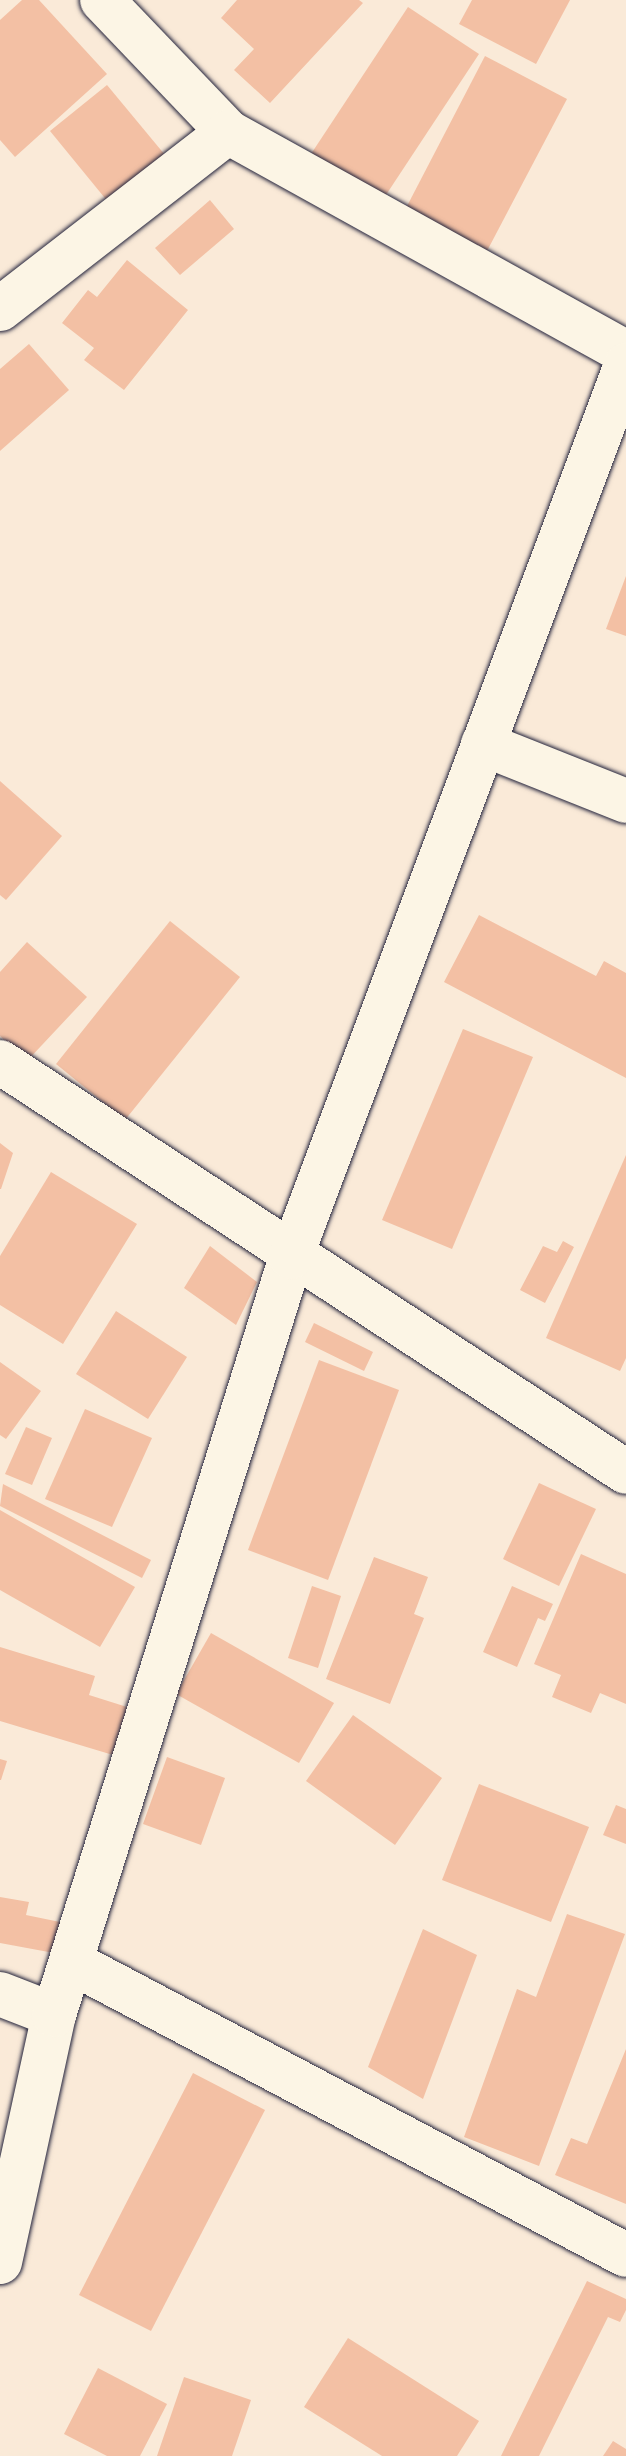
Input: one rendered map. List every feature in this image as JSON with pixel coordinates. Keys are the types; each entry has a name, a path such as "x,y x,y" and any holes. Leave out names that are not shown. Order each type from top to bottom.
{"street":[{"path":"102,0 228,132 626,353"},
{"path":"0,309 228,132"},
{"path":"0,2262 54,2015 73,1963 291,1257 626,365"},
{"path":"483,744 626,801"},
{"path":"0,1062 291,1257 626,1472"},
{"path":"73,1963 626,2255"},
{"path":"0,1994 54,2015"}],"building":[{"path":"22,0 39,0 107,74 15,157 0,140 0,20"},
{"path":"237,0 359,0 363,3 270,103 234,70 254,49 221,18"},
{"path":"472,0 570,0 536,64 459,24"},
{"path":"408,7 479,54 380,204 309,157"},
{"path":"485,56 567,99 487,251 406,208"},
{"path":"107,85 170,161 113,208 50,131"},
{"path":"210,200 234,229 180,275 155,248"},
{"path":"127,260 188,310 124,390 84,360 94,348 62,323 88,290 97,297"},
{"path":"29,344 69,390 0,451 0,369"},
{"path":"626,576 626,636 606,629"},
{"path":"0,781 62,836 6,900 0,895"},
{"path":"479,915 596,976 604,961 626,973 626,1078 444,982"},
{"path":"170,921 240,977 125,1120 56,1064"},
{"path":"27,942 87,997 27,1061 0,1036 0,972"},
{"path":"463,1029 533,1057 452,1249 382,1220"},
{"path":"0,1143 13,1153 1,1189 0,1189"},
{"path":"626,1155 626,1358 620,1371 546,1338"},
{"path":"51,1172 137,1224 63,1344 0,1305 0,1256"},
{"path":"563,1241 574,1247 545,1303 520,1290 543,1246 557,1252"},
{"path":"210,1246 257,1282 236,1325 184,1288"},
{"path":"116,1311 187,1357 148,1419 76,1374"},
{"path":"314,1323 373,1352 364,1371 305,1342"},
{"path":"319,1360 399,1390 328,1580 248,1550"},
{"path":"0,1362 41,1391 6,1439 0,1435"},
{"path":"85,1409 152,1438 112,1527 45,1499"},
{"path":"26,1427 52,1438 32,1485 5,1474"},
{"path":"539,1483 596,1509 559,1586 503,1559"},
{"path":"3,1484 151,1560 142,1578 0,1506"},
{"path":"0,1510 135,1587 100,1647 0,1590"},
{"path":"581,1554 626,1574 626,1704 600,1693 591,1713 552,1697 561,1675 534,1664"},
{"path":"374,1557 428,1577 414,1614 424,1618 390,1704 326,1679"},
{"path":"312,1586 341,1596 318,1668 288,1658"},
{"path":"512,1586 553,1604 545,1621 538,1618 517,1667 483,1652"},
{"path":"211,1633 334,1703 299,1763 176,1694"},
{"path":"0,1647 95,1676 89,1695 127,1707 113,1755 0,1721"},
{"path":"353,1715 442,1778 395,1845 306,1781"},
{"path":"167,1757 225,1778 201,1845 143,1824"},
{"path":"0,1759 7,1761 1,1780 0,1780"},
{"path":"479,1784 589,1827 551,1922 442,1880"},
{"path":"616,1805 626,1809 626,1844 603,1835"},
{"path":"0,1897 29,1902 26,1915 60,1922 54,1953 0,1943"},
{"path":"567,1914 625,1934 539,2166 464,2137 517,1989 536,1997"},
{"path":"423,1929 477,1955 423,2099 368,2067"},
{"path":"626,2049 626,2204 555,2175 571,2138 587,2144"},
{"path":"193,2073 265,2110 151,2331 79,2295"},
{"path":"587,2281 626,2299 626,2310 620,2322 608,2317 539,2456 501,2456"},
{"path":"348,2338 479,2421 457,2456 382,2456 304,2407"},
{"path":"98,2368 167,2404 140,2456 107,2456 64,2434"},
{"path":"184,2377 251,2400 232,2456 157,2456"},
{"path":"613,2441 626,2449 626,2456 603,2456"}]}
